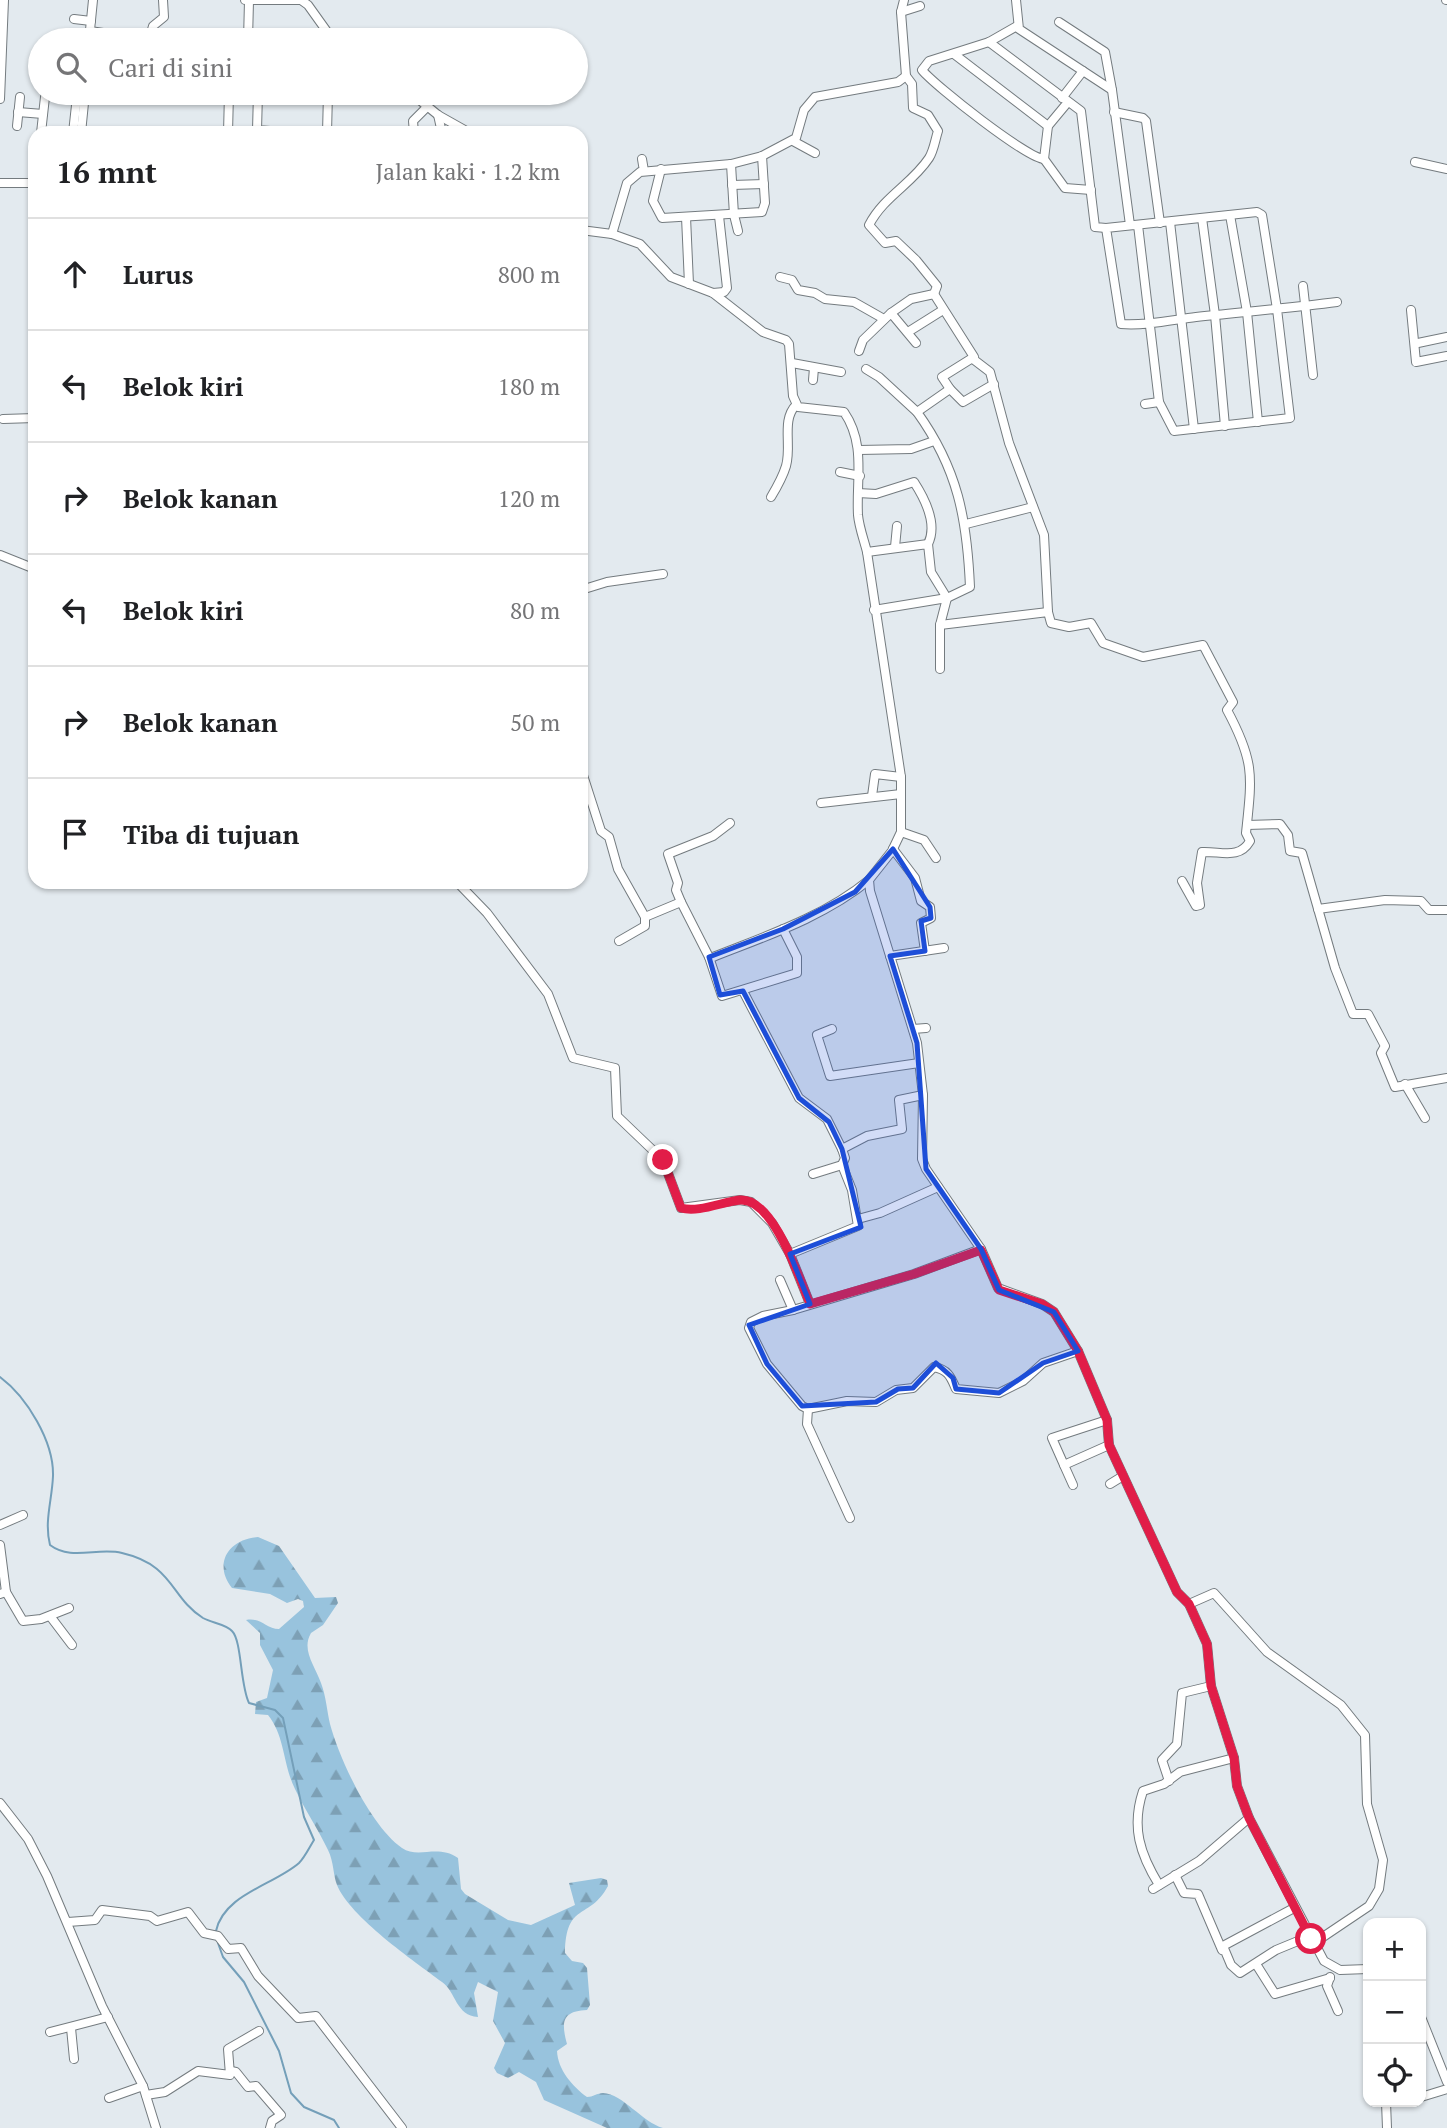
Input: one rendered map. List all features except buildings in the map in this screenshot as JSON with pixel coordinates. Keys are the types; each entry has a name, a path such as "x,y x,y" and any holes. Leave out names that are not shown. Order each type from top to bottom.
{"street":[{"path":"0,99 4,0"},
{"path":"90,28 93,0"},
{"path":"152,28 164,17 163,0"},
{"path":"248,28 247,1 272,0 305,2 324,28"},
{"path":"904,0 901,12 907,77 912,83 912,103 914,109 928,115 938,129 932,152 916,174 884,201 869,225 885,243 896,241 913,256 937,286 934,294 960,332 973,359 989,370 1010,445 1044,539 1051,623 1069,627 1091,622 1103,643 1143,657 1203,645 1233,702 1227,710 1252,768 1247,825 1250,841 1243,851 1202,852 1197,883 1200,905 1196,906 1182,881"},
{"path":"1016,0 1017,26"},
{"path":"901,12 920,6"},
{"path":"74,19 91,21"},
{"path":"989,42 1083,114 1095,227 1106,228 1134,225 1170,222 1257,212 1262,215 1290,418 1174,431 1159,402 1151,323 1134,225 1114,112 1105,52 1059,22"},
{"path":"1017,26 989,42 929,61 922,71 1010,140 1038,159 1044,159"},
{"path":"1017,26 1112,90"},
{"path":"954,54 1048,126"},
{"path":"1083,71 1048,126 1044,159 1067,189 1091,190"},
{"path":"612,234 627,183 643,171 731,164 762,156 793,141 809,102 821,95 898,82 907,77"},
{"path":"17,125 20,97"},
{"path":"42,126 44,105"},
{"path":"74,126 79,105"},
{"path":"81,105 81,126"},
{"path":"228,126 229,105"},
{"path":"257,126 258,105"},
{"path":"327,126 328,105"},
{"path":"413,126 413,121 428,106 458,126"},
{"path":"18,111 43,114"},
{"path":"1114,112 1146,121 1160,223"},
{"path":"438,115 440,126"},
{"path":"793,141 815,153"},
{"path":"661,169 653,198 660,216 734,215 763,211 762,156"},
{"path":"642,159 643,171"},
{"path":"1415,162 1447,169"},
{"path":"731,164 734,215 738,231"},
{"path":"0,183 28,183"},
{"path":"732,185 764,184"},
{"path":"1230,215 1247,312 1258,422"},
{"path":"713,293 724,292 727,288 719,216"},
{"path":"686,217 689,284"},
{"path":"1202,218 1215,315 1225,426"},
{"path":"1170,222 1194,429"},
{"path":"1106,228 1120,323 1151,323 1337,302"},
{"path":"588,231 612,234 640,244 666,274 713,293 763,332 786,340 792,363 790,381 796,405 803,409 844,412 859,450 859,517 867,552 901,777 901,832 893,849 869,880 834,904 783,929 709,957"},
{"path":"780,277 792,279 798,290 815,292 825,299 854,302 887,316 908,332 916,343"},
{"path":"1303,286 1313,375"},
{"path":"859,351 863,340 887,316 911,299 934,294"},
{"path":"908,332 943,310"},
{"path":"1411,310 1416,362 1447,356"},
{"path":"1418,343 1447,337"},
{"path":"973,359 942,377 950,389 963,402 994,384"},
{"path":"792,363 841,372"},
{"path":"813,380 814,368"},
{"path":"866,369 917,411 958,489 966,524 970,587 947,598 874,610"},
{"path":"917,411 950,389"},
{"path":"1145,404 1159,402"},
{"path":"771,497 786,466 789,416 796,405"},
{"path":"3,419 28,418"},
{"path":"859,450 911,449 934,441"},
{"path":"840,472 860,476"},
{"path":"858,493 876,494 914,482 930,515 932,531 928,544 932,572 947,598 940,625 940,669"},
{"path":"966,524 1033,507"},
{"path":"895,547 897,526"},
{"path":"867,552 928,544"},
{"path":"0,555 28,566"},
{"path":"588,588 607,582 663,574"},
{"path":"940,625 1048,612"},
{"path":"872,796 875,775 901,777"},
{"path":"588,790 601,831 608,837 613,858 645,917 645,926 619,941"},
{"path":"821,803 901,794"},
{"path":"730,823 713,835 668,854 678,883 676,890 709,957 720,995 744,991 798,972 796,955 783,929"},
{"path":"1247,825 1281,825 1288,835 1290,851 1302,853 1335,968 1353,1014 1368,1014 1385,1046 1381,1053 1395,1087 1447,1078"},
{"path":"901,832 923,840 936,858"},
{"path":"893,849 915,878 921,901 928,903 930,907 931,918 922,923 925,951"},
{"path":"869,880 873,905 913,1029 923,1095 922,1159 981,1250 999,1290 1042,1304 1054,1312 1078,1351 1107,1420 1109,1445 1177,1592 1189,1604 1207,1644 1211,1686 1234,1758 1237,1786 1249,1818 1324,1961 1336,1969 1363,1969"},
{"path":"464,889 487,914 548,994 573,1058 615,1068 617,1116 661,1157 681,1208 740,1200 751,1202 772,1223 790,1254 810,1304"},
{"path":"1318,909 1388,900 1419,901 1431,911 1447,910"},
{"path":"645,917 681,902"},
{"path":"890,956 944,948"},
{"path":"744,991 799,1098 826,1117 845,1158 842,1165 858,1219 855,1229 790,1254"},
{"path":"913,1029 926,1028"},
{"path":"832,1029 817,1035 831,1077 919,1063"},
{"path":"1405,1084 1425,1118"},
{"path":"842,1149 866,1136 902,1129 900,1100 923,1095"},
{"path":"813,1174 842,1165"},
{"path":"858,1219 880,1213 938,1187"},
{"path":"981,1250 914,1274 793,1310 763,1316 749,1325 767,1364 802,1406 808,1409 847,1401 876,1402 897,1390 913,1388 934,1367 942,1369 952,1377 956,1389 999,1393 1023,1381 1043,1363 1078,1351"},
{"path":"780,1280 793,1310"},
{"path":"808,1409 807,1424 850,1518"},
{"path":"1073,1485 1052,1438 1107,1420"},
{"path":"1064,1465 1109,1445"},
{"path":"1110,1484 1123,1476"},
{"path":"0,1525 23,1515"},
{"path":"0,1545 3,1593 20,1620 50,1616 69,1608"},
{"path":"1175,1875 1184,1893 1198,1894 1222,1950 1237,1972 1256,1964 1278,1949 1312,1940 1369,1906 1379,1889 1382,1860 1367,1804 1364,1731 1341,1705 1268,1652 1214,1593 1189,1604"},
{"path":"50,1616 72,1645"},
{"path":"1169,1781 1162,1760 1178,1741 1182,1693 1211,1686"},
{"path":"1234,1758 1180,1772 1169,1781 1143,1791 1136,1832 1144,1861 1156,1887 1199,1861 1249,1818"},
{"path":"0,1802 28,1839 68,1922 108,2017 145,2090 156,2128"},
{"path":"1222,1950 1245,1933 1294,1908"},
{"path":"68,1922 95,1920 102,1910 150,1916 157,1921 180,1916 186,1911 195,1918 204,1933 214,1936 228,1949 243,1950 258,1976 298,2018 316,2017 402,2128"},
{"path":"1256,1964 1275,1994 1330,1978"},
{"path":"1336,1969 1327,1986 1338,2011"},
{"path":"50,2032 108,2017"},
{"path":"71,2028 74,2059"},
{"path":"1426,2030 1447,2082"},
{"path":"231,2071 226,2055 228,2049 259,2031"},
{"path":"109,2098 145,2090 165,2092 198,2071 228,2075 231,2071"},
{"path":"231,2071 236,2072 248,2087 256,2086 281,2115 272,2121 271,2128"},
{"path":"1426,2096 1447,2090"},
{"path":"1386,2107 1387,2128"}],"highlighted area":[{"path":"893,849 930,907 931,918 921,921 925,951 890,956 917,1043 926,1169 981,1249 999,1290 1054,1312 1078,1351 1043,1363 999,1393 956,1389 953,1378 936,1363 913,1388 898,1389 876,1402 802,1406 767,1364 749,1325 810,1304 790,1254 861,1227 842,1149 829,1122 799,1098 743,991 720,995 709,957 783,929 855,892"}],"green space":[{"path":"258,1537 279,1546 315,1598 336,1597 338,1603 323,1625 311,1633 308,1652 323,1688 330,1724 341,1756 368,1809 390,1838 408,1851 443,1852 458,1858 461,1889 465,1894 508,1920 531,1925 575,1905 569,1883 601,1878 607,1880 608,1886 601,1897 574,1918 569,1926 565,1953 572,1961 583,1963 587,1968 590,2005 587,2010 572,2013 565,2019 567,2044 557,2051 558,2058 567,2077 587,2097 601,2093 618,2098 663,2128 607,2128 544,2100 536,2082 519,2072 508,2078 497,2073 494,2068 505,2043 493,2021 498,1992 478,1982 474,1993 478,2017 465,2013 447,1986 384,1938 344,1897 337,1885 328,1850 291,1780 274,1723 268,1715 255,1714 256,1702 267,1698 273,1670 260,1645 260,1633 246,1620 256,1620 279,1629 304,1607 303,1601 298,1599 287,1603 270,1594 232,1588 226,1579 224,1562 227,1554 239,1542"}],"waterway":[{"path":"0,1377 29,1408 49,1449 53,1476 48,1519 50,1545 67,1552 122,1553 152,1565 162,1573 192,1610 232,1631 238,1644 249,1703 275,1710 283,1718 304,1817 314,1840 299,1863 251,1891 229,1908 216,1931"},
{"path":"218,1943 223,1957 244,1982 279,2051 291,2093 304,2107 334,2120 339,2128"}],"route":[{"path":"663,1160 679,1206 683,1209 740,1200 755,1205 772,1223 790,1254 810,1304 914,1274 981,1250 999,1290 1042,1304 1054,1312 1061,1328 1078,1351 1107,1420 1109,1445 1177,1592 1189,1604 1207,1644 1211,1686 1223,1731 1234,1758 1237,1786 1249,1818 1311,1939"}]}
